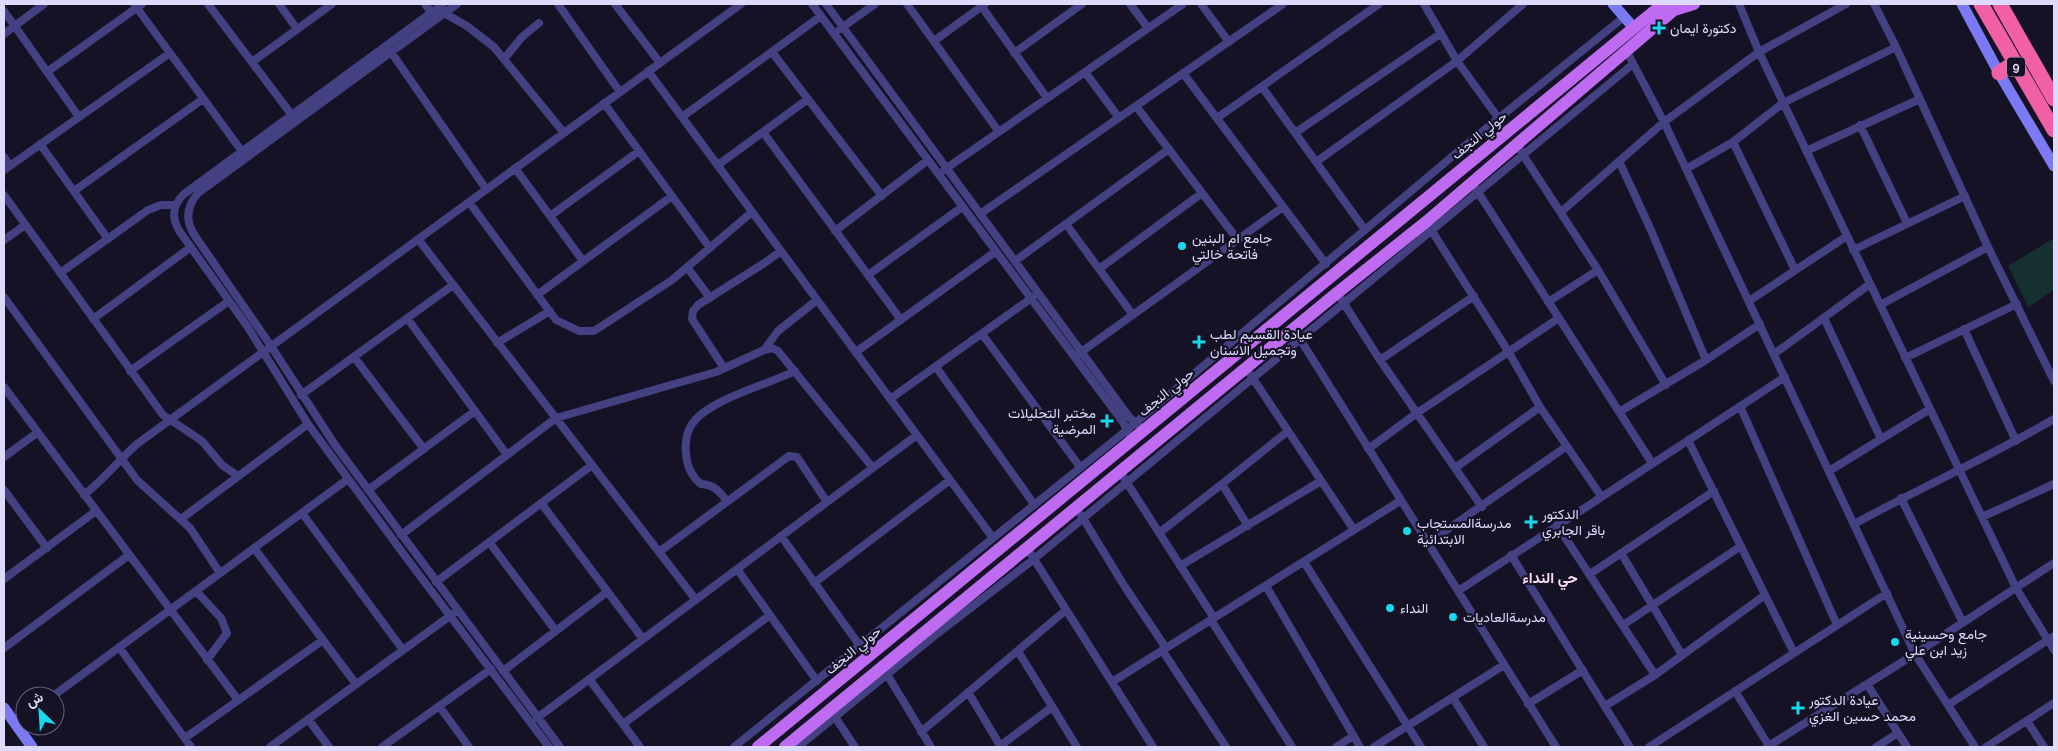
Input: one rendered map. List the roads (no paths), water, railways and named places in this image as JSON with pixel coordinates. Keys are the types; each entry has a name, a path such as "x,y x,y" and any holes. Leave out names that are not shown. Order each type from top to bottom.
{"highway":[{"name":"9","path":"1981,4 2054,130"},
{"name":"9","path":"2000,4 2054,99"},
{"path":"1999,73 2014,63"}],"main road":[{"path":"1613,4 1633,27"},
{"name":"حولي النجف","path":"758,747 1128,444 1141,425 1662,4"},
{"path":"785,747 799,743 935,630 961,601 987,580 1030,554 1429,227 1475,188 1516,144 1626,50 1671,7 1694,4"},
{"path":"1962,4 1999,73 2054,166"},
{"path":"976,568 978,575 987,580"},
{"path":"952,587 960,592 961,601"},
{"path":"4,708 15,724"},
{"path":"24,736 32,747"}],"street":[{"path":"4,34 44,4"},
{"path":"208,4 291,114"},
{"path":"279,4 298,29"},
{"path":"252,62 332,4"},
{"path":"425,4 434,16"},
{"path":"457,4 441,7 434,16 391,52 204,188 193,199 189,206 188,214 190,229 271,346 301,395 436,582 453,613 491,669 550,747"},
{"path":"558,4 620,92"},
{"path":"615,4 660,63"},
{"path":"84,496 105,478 121,458 137,444 741,4"},
{"path":"812,4 1127,430 1128,444"},
{"path":"826,4 1081,352 1141,425"},
{"path":"835,33 875,4"},
{"path":"907,4 999,132"},
{"path":"1014,53 1082,4"},
{"path":"1130,4 1148,28"},
{"path":"938,174 1183,4"},
{"path":"1201,4 1229,42"},
{"path":"980,214 1229,42 1273,6 1283,4"},
{"path":"1217,118 1379,4"},
{"path":"1424,4 1457,61 1499,119"},
{"path":"1316,162 1457,61 1523,4"},
{"path":"1739,4 1759,52 2016,588 2051,638 2054,650"},
{"path":"1561,212 1664,122 1759,52 1846,4"},
{"path":"1874,4 1920,98 1988,247 2054,381"},
{"path":"47,72 138,5 170,53 241,150"},
{"path":"934,41 984,5 1014,53 1047,98"},
{"path":"441,7 480,34 504,59 564,133"},
{"path":"4,11 78,117"},
{"path":"434,16 291,114 184,194 176,205 174,220 180,232 263,352 308,424 348,479 453,613 503,671 560,747"},
{"path":"682,118 822,16"},
{"path":"734,747 1080,467 1127,430 1141,425 1365,230 1624,17"},
{"path":"504,59 522,37 539,23"},
{"path":"1295,133 1440,34"},
{"path":"1686,169 1733,142 1783,102 1896,47"},
{"path":"1626,50 1664,122 1916,654 1975,747"},
{"path":"391,52 486,189"},
{"path":"772,52 882,196"},
{"path":"4,156 7,168 170,53"},
{"path":"1633,64 1524,156 1475,188 1652,463"},
{"path":"648,71 993,538"},
{"path":"1085,72 1119,118"},
{"path":"1184,73 1326,264"},
{"path":"1262,87 1365,230"},
{"path":"1806,151 1920,98"},
{"path":"74,191 204,99"},
{"path":"718,166 808,99"},
{"path":"604,103 710,248"},
{"path":"1136,106 1237,240"},
{"path":"1860,125 1907,223"},
{"path":"763,132 900,320"},
{"path":"1733,142 1796,270"},
{"path":"40,144 108,239"},
{"path":"1516,144 1598,270 1666,385"},
{"path":"1015,261 1169,149"},
{"path":"550,216 640,151"},
{"path":"835,231 928,160"},
{"path":"1619,161 1650,228 1706,360"},
{"path":"515,168 583,261"},
{"path":"1099,268 1202,193"},
{"path":"4,195 163,416 202,441 222,465 238,476"},
{"path":"537,294 672,196"},
{"path":"1853,250 1965,196"},
{"path":"469,202 556,320 578,332 594,331 672,280 752,212"},
{"path":"60,273 155,207 176,205"},
{"path":"868,276 962,207"},
{"path":"1074,358 1283,207"},
{"path":"1066,224 1133,315"},
{"path":"4,240 25,225"},
{"path":"1429,227 1508,351 1540,407 1601,496"},
{"path":"1749,301 1847,236"},
{"path":"418,239 696,600"},
{"path":"93,319 191,247"},
{"path":"1880,305 1988,247"},
{"path":"724,368 692,319 692,311 698,305 781,251"},
{"path":"856,352 995,252"},
{"path":"687,267 710,298"},
{"path":"1548,302 1598,270"},
{"path":"1774,354 1870,284"},
{"path":"301,395 453,285"},
{"path":"890,399 1038,294"},
{"path":"1380,360 1474,296"},
{"path":"4,297 137,480 181,519 199,539 220,573"},
{"path":"1341,298 1380,360 1482,507"},
{"path":"764,350 778,331 817,300"},
{"path":"130,371 229,301"},
{"path":"1906,358 2017,304"},
{"path":"497,343 550,311"},
{"path":"407,318 506,455"},
{"path":"1368,449 1416,413 1559,318"},
{"path":"1824,318 1881,440"},
{"path":"1619,412 1666,385 1760,324"},
{"path":"1964,329 2016,441"},
{"path":"982,334 1080,467"},
{"path":"1297,334 1556,747"},
{"path":"401,535 556,418 724,368 772,348 778,351 873,468"},
{"path":"354,357 424,449"},
{"path":"936,367 1034,504"},
{"path":"727,501 711,485 701,484 691,472 686,458 687,434 702,414 720,403 795,372"},
{"path":"1249,373 1354,530"},
{"path":"1458,591 1785,377"},
{"path":"4,387 238,700"},
{"path":"1740,406 1837,625"},
{"path":"1455,468 1540,407"},
{"path":"1829,471 1930,409"},
{"path":"368,490 475,411"},
{"path":"1854,524 1901,498 2016,441 2054,419"},
{"path":"181,519 308,424"},
{"path":"1158,533 1288,431"},
{"path":"4,457 38,432"},
{"path":"537,718 917,435"},
{"path":"1688,440 1794,653"},
{"path":"1428,543 1567,446"},
{"path":"659,552 789,456 797,457 827,502"},
{"path":"436,582 592,465"},
{"path":"1123,477 1292,747"},
{"path":"65,687 348,479"},
{"path":"814,583 950,480"},
{"path":"1180,566 1322,481"},
{"path":"1222,484 1248,526"},
{"path":"1982,517 2054,484"},
{"path":"4,490 47,548"},
{"path":"1590,574 1714,491"},
{"path":"1901,498 1962,623"},
{"path":"1112,682 1400,501"},
{"path":"541,503 643,639"},
{"path":"4,580 96,511"},
{"path":"1080,512 1226,747"},
{"path":"302,513 403,650"},
{"path":"1557,525 1655,675"},
{"path":"781,536 860,646"},
{"path":"489,542 556,631"},
{"path":"1623,625 1741,546"},
{"path":"254,548 356,684"},
{"path":"935,630 1030,554 1153,747"},
{"path":"1621,554 1682,655"},
{"path":"4,648 129,555"},
{"path":"1511,555 1630,747"},
{"path":"1304,562 1421,747"},
{"path":"1735,691 1768,747 1916,654 2054,563"},
{"path":"737,569 817,681"},
{"path":"1266,586 1360,747"},
{"path":"196,591 221,618 227,633 207,660"},
{"path":"503,671 607,592"},
{"path":"1649,747 1887,593"},
{"path":"1604,706 1655,675 1765,595"},
{"path":"921,732 1066,610"},
{"path":"270,747 453,613"},
{"path":"622,724 770,615"},
{"path":"1948,705 2051,638"},
{"path":"185,738 323,640"},
{"path":"119,647 191,747"},
{"path":"1018,651 1076,747"},
{"path":"1374,747 1504,665"},
{"path":"382,747 491,669"},
{"path":"1528,704 1583,670"},
{"path":"799,743 835,717 885,671 931,747"},
{"path":"589,679 640,747"},
{"path":"1867,684 1907,747"},
{"path":"968,692 1000,746 1052,707"},
{"path":"1453,698 1484,747"},
{"path":"1986,747 2054,704"},
{"path":"440,706 469,747"},
{"path":"835,717 855,747"},
{"path":"308,719 329,747"},
{"path":"2027,721 2044,747"},
{"path":"1876,747 1898,733"},
{"path":"1336,747 1353,736"}],"place":[{"name":"دكتورة ايمان","path":"1659,28"},
{"name":"جامع ام البنين فاتحة خالتي","path":"1182,246"},
{"name":"عيادة القسيم لطب وتجميل الاسنان","path":"1199,342"},
{"name":"مختبر التحليلات المرضية","path":"1107,421"},
{"name":"الدكتور باقر الجابري","path":"1531,522"},
{"name":"مدرسةالمستجاب الابتدائية","path":"1407,531"},
{"name":"النداء","path":"1390,608"},
{"name":"مدرسةالعاديات","path":"1453,617"},
{"name":"جامع وحسينية زيد ابن علي","path":"1895,642"},
{"name":"عيادة الدكتور محمد حسين الغزي","path":"1798,708"}],"district":[{"name":"حي النداء","path":"1550,578"}]}
